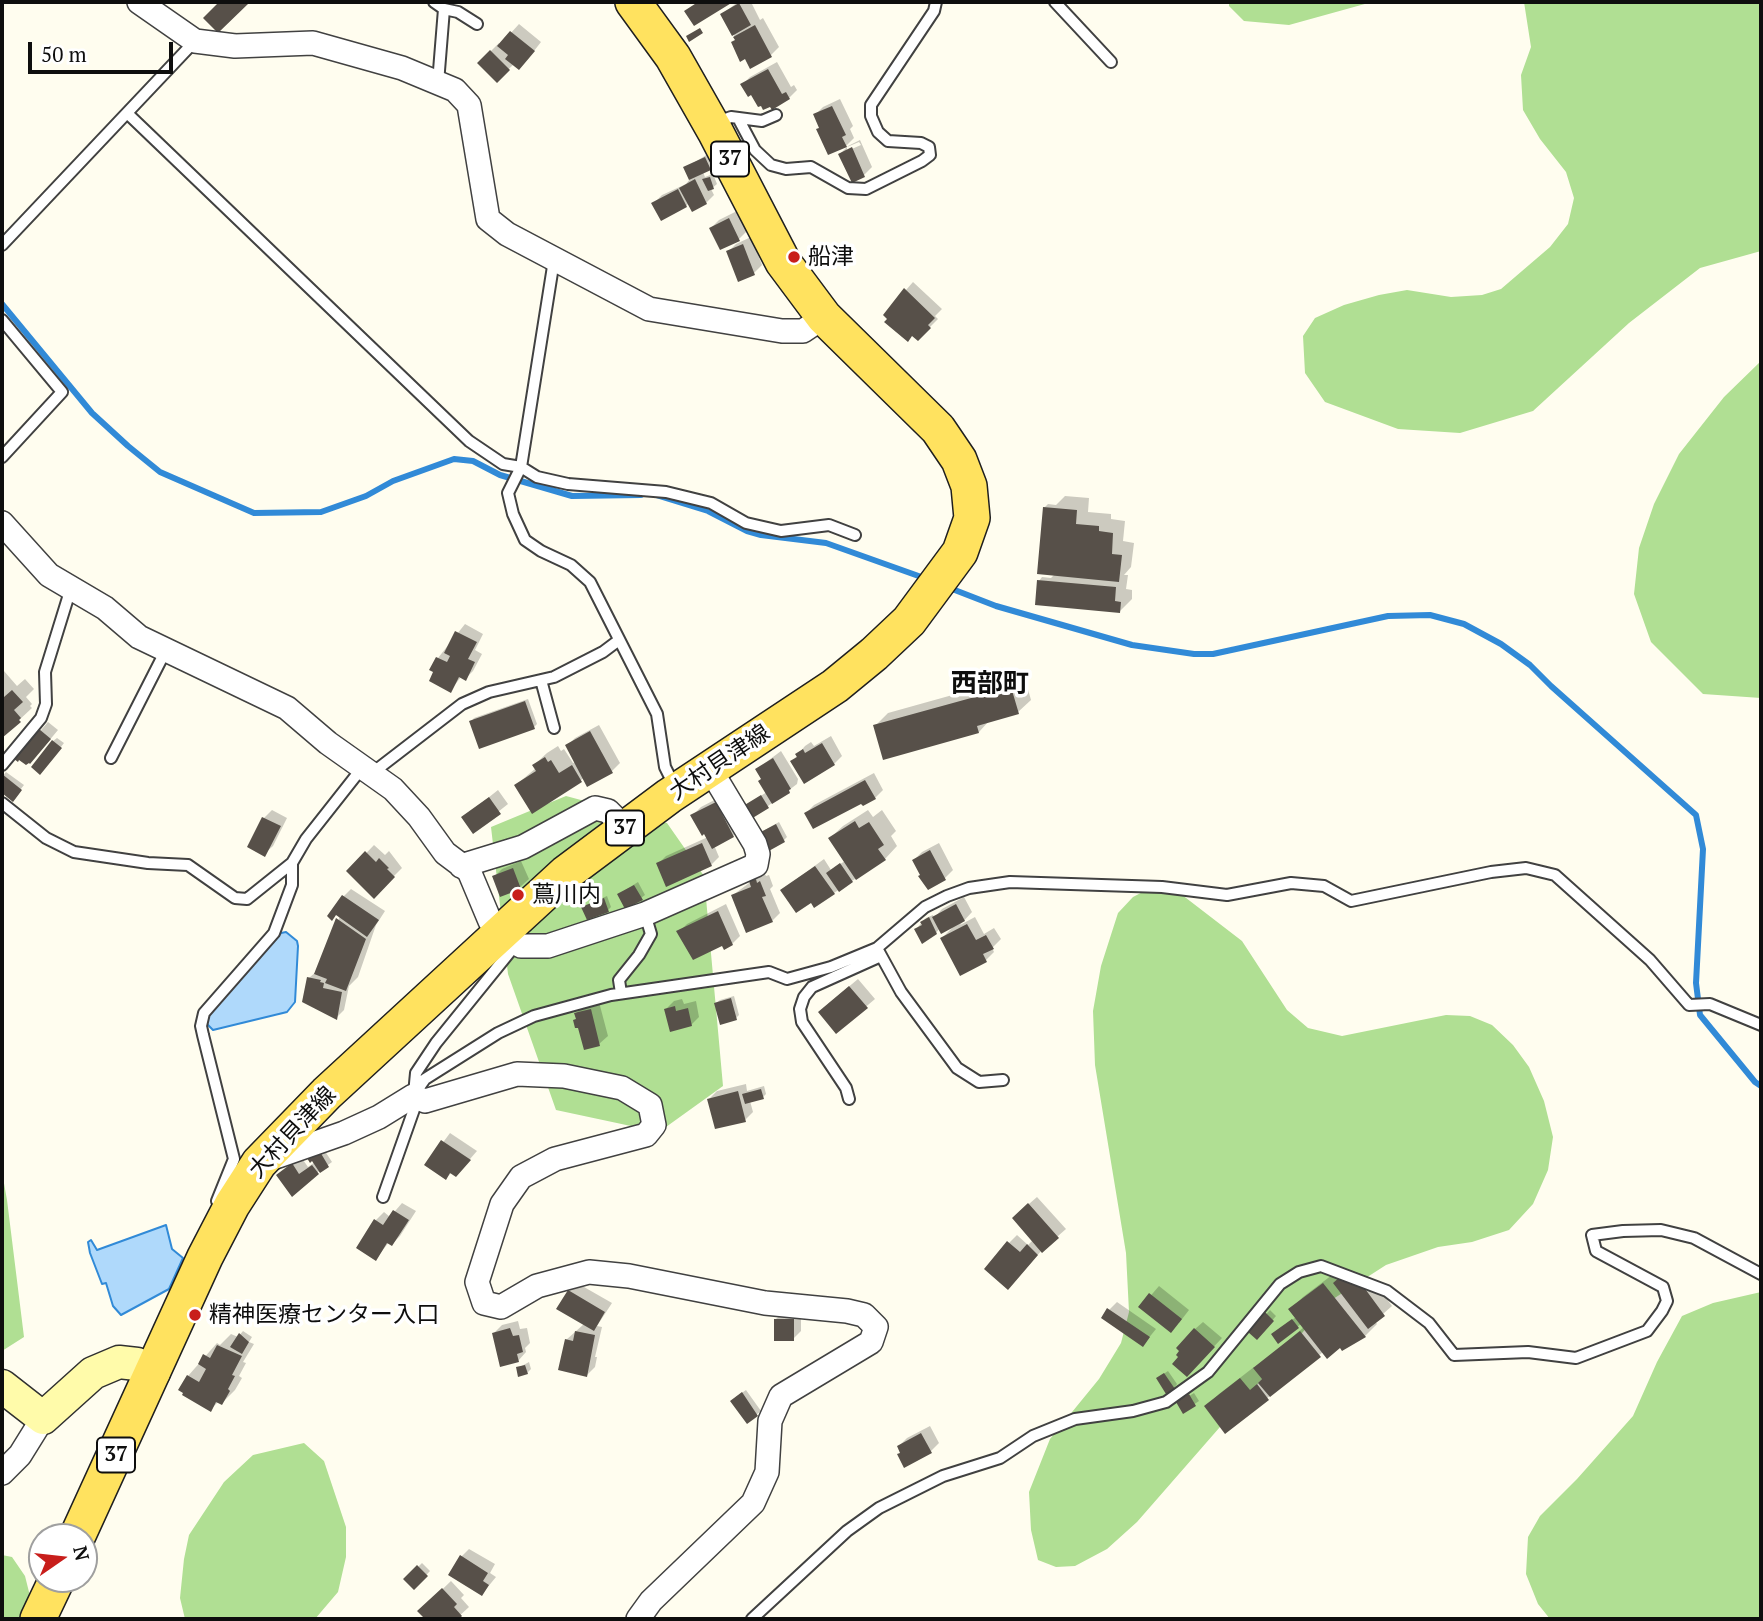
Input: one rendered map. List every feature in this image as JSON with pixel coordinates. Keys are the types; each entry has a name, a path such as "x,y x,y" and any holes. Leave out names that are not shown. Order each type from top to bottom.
{"main road":[{"name":"大村貝津線","path":"84,1523 205,1257 259,1163 327,1093 509,938 566,873 677,791 835,686 874,654 909,621 960,552 972,518 969,486 959,460 938,429 824,317 783,262 725,121 633,2"},
{"path":"38,1619 50,1593"}],"street":[{"path":"139,2 195,41 235,46 313,43 402,68 454,90 469,105 488,219 507,234 649,309 782,331 803,331 824,317"},
{"path":"2,523 48,575 105,608 139,637 287,708 328,743 393,789 419,817 445,853 469,871 490,921 521,946 548,946 645,914 756,865 758,853 755,844 710,769"},
{"path":"461,866 523,848 595,808 608,811 625,828"},
{"path":"259,1163 344,1133 416,1097 425,1101 516,1074 564,1076 622,1088 650,1105 654,1125 646,1135 555,1158 521,1177 502,1204 477,1282 484,1303 501,1307 537,1286 589,1272 629,1276 765,1303 847,1311 864,1315 876,1327 871,1342 781,1396 770,1421 767,1472 753,1503 650,1601 638,1619"},
{"path":"2,1473 20,1455 43,1418 93,1373 119,1362 137,1364 154,1372"},
{"path":"2,1386 43,1418"}],"lane":[{"path":"434,2 477,24"},
{"path":"725,121 771,165 786,169 811,167 848,188 866,189 922,161 930,155 929,147 922,143 888,141 878,132 871,116 871,105 934,11 936,2"},
{"path":"1055,2 1111,62"},
{"path":"438,83 444,9"},
{"path":"2,245 195,41"},
{"path":"127,113 469,441 503,464 521,467 537,477 568,484 666,492 711,503 746,523 781,531 829,525 855,535"},
{"path":"725,121 762,121 776,115"},
{"path":"554,259 521,467 508,492 513,514 525,540 571,565 590,582 657,714 665,767 677,791"},
{"path":"2,320 62,391 2,457"},
{"path":"2,765 41,718 46,704 44,672 71,588"},
{"path":"2,803 46,838 74,852 148,863 188,865 235,898 247,899 292,863 306,839 367,771 462,704 489,692 541,680 578,667 619,640"},
{"path":"111,758 166,650"},
{"path":"541,680 554,728"},
{"path":"224,1220 216,1199 234,1159 201,1026 204,1013 274,933 292,885 292,863"},
{"path":"849,1099 846,1088 803,1022 800,1009 804,997 813,987 879,952 925,907 969,888 1010,882 1162,887 1227,895 1291,883 1324,886 1351,901 1491,872 1526,868 1555,875 1650,960 1689,1005 1710,1004 1761,1025"},
{"path":"621,993 619,980 652,934 645,914"},
{"path":"416,1097 416,1073 509,938"},
{"path":"383,1197 416,1097 425,1079 498,1032 534,1016 621,993 769,972 787,979 879,952"},
{"path":"879,952 901,992 957,1068 979,1082 1003,1080"},
{"path":"752,1619 846,1531 879,1508 943,1476 1000,1458 1032,1436 1075,1419 1133,1411 1166,1402 1208,1372 1280,1284 1299,1272 1321,1266 1387,1291 1429,1323 1454,1355 1528,1352 1576,1358 1647,1331 1667,1301 1663,1287 1596,1251 1592,1235 1661,1230 1693,1238 1761,1274"}],"green space":[{"path":"1229,2 1372,2 1289,25 1244,21 1229,6"},
{"path":"1524,2 1761,2 1761,251 1700,268 1629,323 1533,411 1460,433 1398,429 1325,402 1305,373 1303,336 1315,318 1344,305 1407,290 1451,297 1482,295 1501,289 1550,247 1568,224 1574,198 1566,172 1540,139 1523,110 1521,75 1531,47"},
{"path":"1761,361 1761,698 1703,694 1651,642 1634,594 1639,548 1654,504 1679,454 1724,397"},
{"path":"566,796 667,823 704,876 723,1086 659,1132 556,1110 508,974 491,827"},
{"path":"1164,881 1242,941 1287,1010 1308,1028 1342,1036 1446,1015 1470,1016 1492,1025 1513,1045 1529,1067 1544,1101 1553,1137 1548,1170 1533,1204 1509,1230 1472,1242 1438,1247 1386,1265 1330,1301 1137,1522 1107,1549 1075,1566 1056,1567 1038,1560 1031,1530 1029,1492 1050,1439 1099,1379 1121,1343 1129,1312 1126,1253 1095,1065 1093,1011 1101,966 1118,913 1133,897"},
{"path":"2,1172 24,1337 2,1351"},
{"path":"1761,1292 1761,1619 1550,1619 1538,1604 1526,1574 1528,1537 1540,1516 1633,1416 1657,1362 1682,1316 1713,1303"},
{"path":"304,1443 324,1461 346,1527 346,1557 338,1592 315,1619 185,1619 180,1598 189,1535 224,1482 253,1455"},
{"path":"2,1555 12,1557 25,1576 32,1604 31,1619 2,1619"}],"water":[{"path":"286,932 297,941 298,946 295,1002 287,1012 213,1030 207,1024 209,1015 281,933"},
{"path":"166,1225 172,1249 183,1258 169,1289 121,1315 113,1306 106,1283 102,1284 88,1242 91,1240 97,1250"}],"building":[{"path":"219,2 248,4 218,33 203,18"},
{"path":"698,2 733,2 694,26 684,11"},
{"path":"739,3 751,25 732,36 720,14"},
{"path":"755,25 772,57 750,69 745,59 740,62 731,42 735,40 733,37"},
{"path":"700,28 703,33 689,42 686,36"},
{"path":"510,31 535,51 519,70 505,59 508,55 497,46"},
{"path":"490,50 510,70 497,83 477,63"},
{"path":"768,69 782,94 786,92 790,99 772,110 770,107 763,110 751,95 748,97 740,84"},
{"path":"832,106 846,135 842,137 847,147 828,155 816,129 819,128 813,114"},
{"path":"852,147 865,177 852,183 838,154"},
{"path":"705,157 711,170 689,180 683,167"},
{"path":"710,177 714,189 708,191 702,179"},
{"path":"695,179 707,204 692,212 679,188"},
{"path":"678,189 687,207 661,221 651,203"},
{"path":"729,218 740,241 720,250 709,228"},
{"path":"743,244 755,275 738,282 726,251"},
{"path":"904,288 935,318 928,325 931,328 918,341 912,336 908,342 884,322 887,319 883,315"},
{"path":"1043,507 1077,510 1076,524 1099,526 1099,531 1113,533 1112,554 1122,555 1119,582 1037,574"},
{"path":"1037,580 1116,587 1115,601 1121,602 1120,613 1035,605"},
{"path":"455,631 477,642 468,659 475,662 466,681 459,677 451,693 429,681 433,672 429,670 436,657 447,662 450,656 444,653"},
{"path":"1011,687 1019,714 977,726 979,733 883,760 873,725"},
{"path":"12,690 23,702 14,710 21,722 2,738 2,695 4,697"},
{"path":"525,701 535,729 479,749 469,721"},
{"path":"39,729 51,739 30,764 26,765 19,760 18,762 14,759"},
{"path":"590,731 613,773 587,787 565,745"},
{"path":"52,740 62,748 40,775 31,767"},
{"path":"822,743 835,765 804,784 790,761 803,749 805,753"},
{"path":"545,757 548,762 551,760 559,773 572,765 582,782 532,814 514,785 536,771 532,765"},
{"path":"773,758 791,789 790,793 772,804 758,781 761,779 755,769"},
{"path":"2,774 22,790 13,802 2,793"},
{"path":"865,780 876,799 813,829 804,813"},
{"path":"761,795 769,808 751,819 743,806"},
{"path":"489,797 501,814 473,834 461,817"},
{"path":"716,802 734,837 712,849 690,815"},
{"path":"262,817 281,826 265,857 247,847"},
{"path":"855,821 859,828 869,822 884,845 878,849 886,860 856,880 828,838"},
{"path":"776,824 785,842 767,852 757,834"},
{"path":"702,843 712,866 666,887 656,863"},
{"path":"930,850 946,880 928,890 918,876 920,875 912,860"},
{"path":"365,851 376,862 379,858 395,877 374,899 346,871"},
{"path":"840,863 853,882 839,892 826,873"},
{"path":"815,866 835,894 814,908 811,903 796,913 780,890"},
{"path":"513,868 521,889 500,897 492,876"},
{"path":"756,879 757,883 760,881 766,896 762,897 773,922 746,933 731,895 751,887 749,881"},
{"path":"634,885 643,900 625,909 617,894"},
{"path":"342,895 379,920 367,937 336,915 332,921 327,916"},
{"path":"604,898 609,912 587,920 581,907"},
{"path":"956,904 965,921 941,934 932,917"},
{"path":"718,911 733,945 724,950 722,946 693,960 676,931"},
{"path":"929,917 937,934 922,944 914,929"},
{"path":"336,918 366,939 346,991 325,983 327,979 314,974"},
{"path":"967,924 976,940 986,935 994,949 983,954 987,962 960,976 940,938"},
{"path":"307,977 321,980 320,982 324,983 323,988 342,992 337,1020 302,1002"},
{"path":"849,986 868,1008 836,1034 818,1012"},
{"path":"731,998 737,1020 720,1025 714,1003"},
{"path":"675,1006 676,1011 688,1008 692,1026 670,1032 664,1009"},
{"path":"591,1009 600,1046 584,1050 578,1028 575,1028 574,1013"},
{"path":"761,1089 764,1099 745,1104 742,1094"},
{"path":"738,1091 746,1122 715,1129 707,1099"},
{"path":"441,1140 471,1160 456,1177 450,1173 446,1180 424,1165"},
{"path":"319,1150 329,1167 320,1173 307,1158"},
{"path":"292,1163 299,1174 312,1165 319,1174 292,1197 276,1175"},
{"path":"1028,1203 1059,1238 1042,1253 1012,1218"},
{"path":"393,1210 409,1220 392,1246 387,1243 376,1261 356,1248 374,1219 383,1225"},
{"path":"1007,1241 1020,1252 1027,1244 1038,1255 1008,1290 984,1269"},
{"path":"1340,1277 1363,1286 1385,1316 1368,1329 1333,1283"},
{"path":"1323,1283 1366,1337 1342,1351 1340,1348 1327,1359 1288,1309"},
{"path":"568,1290 605,1312 594,1331 556,1309"},
{"path":"1149,1293 1182,1319 1171,1333 1138,1307"},
{"path":"1107,1308 1150,1337 1143,1347 1101,1318"},
{"path":"1265,1312 1274,1321 1257,1340 1248,1332"},
{"path":"774,1319 794,1319 794,1341 774,1341"},
{"path":"1292,1319 1299,1328 1278,1344 1271,1334"},
{"path":"510,1328 513,1336 519,1335 523,1352 517,1354 519,1362 500,1367 492,1333"},
{"path":"1194,1328 1215,1347 1187,1377 1172,1364 1178,1357 1176,1355 1179,1351 1176,1348"},
{"path":"575,1331 595,1335 587,1377 558,1370 565,1339 573,1341"},
{"path":"1300,1331 1321,1357 1270,1397 1258,1383 1262,1379 1253,1368"},
{"path":"239,1333 249,1342 242,1354 230,1347"},
{"path":"217,1345 242,1356 232,1375 235,1376 228,1389 230,1391 222,1405 216,1402 211,1412 178,1390 187,1375 199,1382 206,1369 198,1364 203,1354 210,1358"},
{"path":"525,1365 528,1374 518,1377 516,1367"},
{"path":"1164,1373 1175,1389 1166,1394 1156,1378"},
{"path":"1240,1378 1250,1390 1257,1384 1269,1400 1225,1434 1204,1406"},
{"path":"742,1392 758,1416 747,1424 730,1401"},
{"path":"1189,1394 1196,1406 1183,1414 1176,1402"},
{"path":"921,1433 932,1453 904,1468 897,1454 900,1453 897,1446"},
{"path":"460,1555 488,1573 483,1581 489,1585 482,1596 448,1575"},
{"path":"417,1565 428,1576 414,1590 403,1579"},
{"path":"442,1588 457,1604 454,1607 462,1616 459,1619 425,1619 417,1611"}],"waterway":[{"path":"2,304 92,413 128,446 160,472 254,513 321,512 366,496 393,481 454,459 473,461 500,475 572,496 641,495"},
{"path":"656,495 708,511 747,531 826,543 927,579"},
{"path":"947,587 996,606 1132,645 1194,654 1213,654 1388,616 1430,615 1464,624 1501,644 1530,665 1696,815 1703,849 1696,983 1700,1015 1761,1086"}],"place":[{"name":"船津","path":"794,257"},
{"name":"蔦川内","path":"518,895"},
{"name":"精神医療センター入口","path":"195,1315"}],"district":[{"name":"西部町","path":"990,685"}]}
